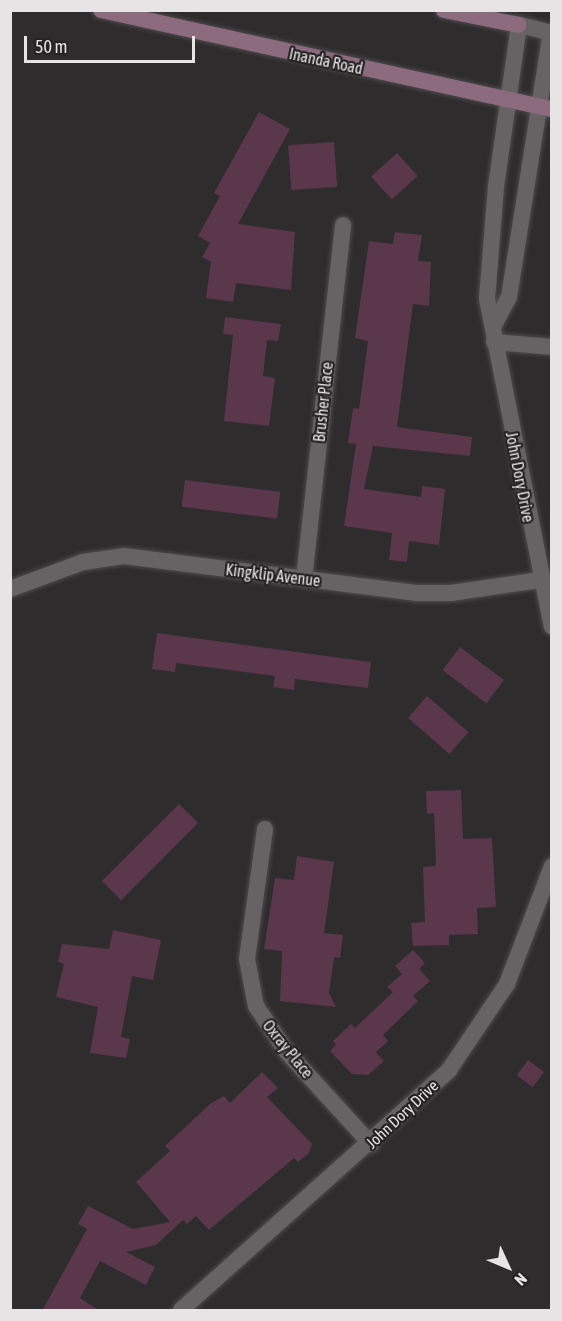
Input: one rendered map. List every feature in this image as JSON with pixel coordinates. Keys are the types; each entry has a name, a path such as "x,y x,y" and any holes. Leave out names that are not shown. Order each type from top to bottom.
{"main road":[{"name":"Inanda Road","path":"101,10 547,108"},
{"path":"444,10 519,25"}],"street":[{"name":"John Dory Drive","path":"519,25 490,245 487,298 540,580 552,627"},
{"path":"519,25 551,33 547,108 509,297 494,334 552,347"},
{"name":"Brusher Place","path":"304,579 343,225"},
{"name":"Kingklip Avenue","path":"10,589 83,562 124,556 304,579 451,593 540,580"},
{"name":"Oxray Place","path":"265,829 247,958 256,1006 286,1051 371,1144"},
{"name":"John Dory Drive","path":"182,1311 371,1144 449,1070 478,1032 527,939 552,866"}],"building":[{"path":"259,112 290,129 238,224 295,232 291,290 236,283 233,302 206,298 211,262 202,257 210,243 198,236 220,196 214,193"},
{"path":"334,142 337,187 291,190 288,145"},
{"path":"397,153 418,176 392,199 371,176"},
{"path":"395,232 422,235 418,261 431,262 429,306 413,304 397,427 472,437 470,456 373,446 364,489 421,497 422,486 445,489 439,545 409,541 407,562 389,560 392,533 344,526 356,444 348,443 353,408 359,409 368,341 355,338 369,241 393,244"},
{"path":"225,317 281,324 278,341 267,340 263,376 275,378 269,426 224,421 233,335 223,334"},
{"path":"185,480 280,492 277,518 182,507"},
{"path":"157,633 371,662 368,688 295,679 294,690 273,687 275,676 176,663 175,672 152,669"},
{"path":"460,647 504,680 486,703 443,670"},
{"path":"427,696 469,732 449,754 408,718"},
{"path":"461,790 463,839 492,838 496,907 477,908 478,934 449,935 449,945 413,946 411,923 425,922 423,867 435,866 436,862 434,813 427,814 426,791"},
{"path":"179,804 198,823 121,900 102,881"},
{"path":"297,856 334,862 324,933 343,935 340,958 334,957 329,993 336,1007 280,1001 282,951 264,949 275,878 294,880"},
{"path":"113,930 161,940 153,980 132,976 121,1037 130,1039 126,1058 90,1053 98,1007 56,997 64,964 58,962 62,944 109,949"},
{"path":"413,950 425,963 419,969 430,981 413,996 418,1001 383,1035 388,1041 376,1052 384,1061 368,1075 352,1074 330,1051 336,1045 333,1041 351,1024 355,1028 393,992 387,987 402,974 395,966"},
{"path":"528,1060 544,1072 533,1087 517,1075"},
{"path":"262,1072 278,1088 267,1097 312,1144 309,1153 298,1162 294,1158 209,1230 196,1216 187,1224 183,1220 156,1245 126,1252 155,1267 146,1285 100,1261 80,1298 100,1311 42,1311 87,1229 78,1224 88,1206 133,1229 170,1222 136,1182 170,1151 165,1146 210,1104 224,1096 230,1103"}]}
